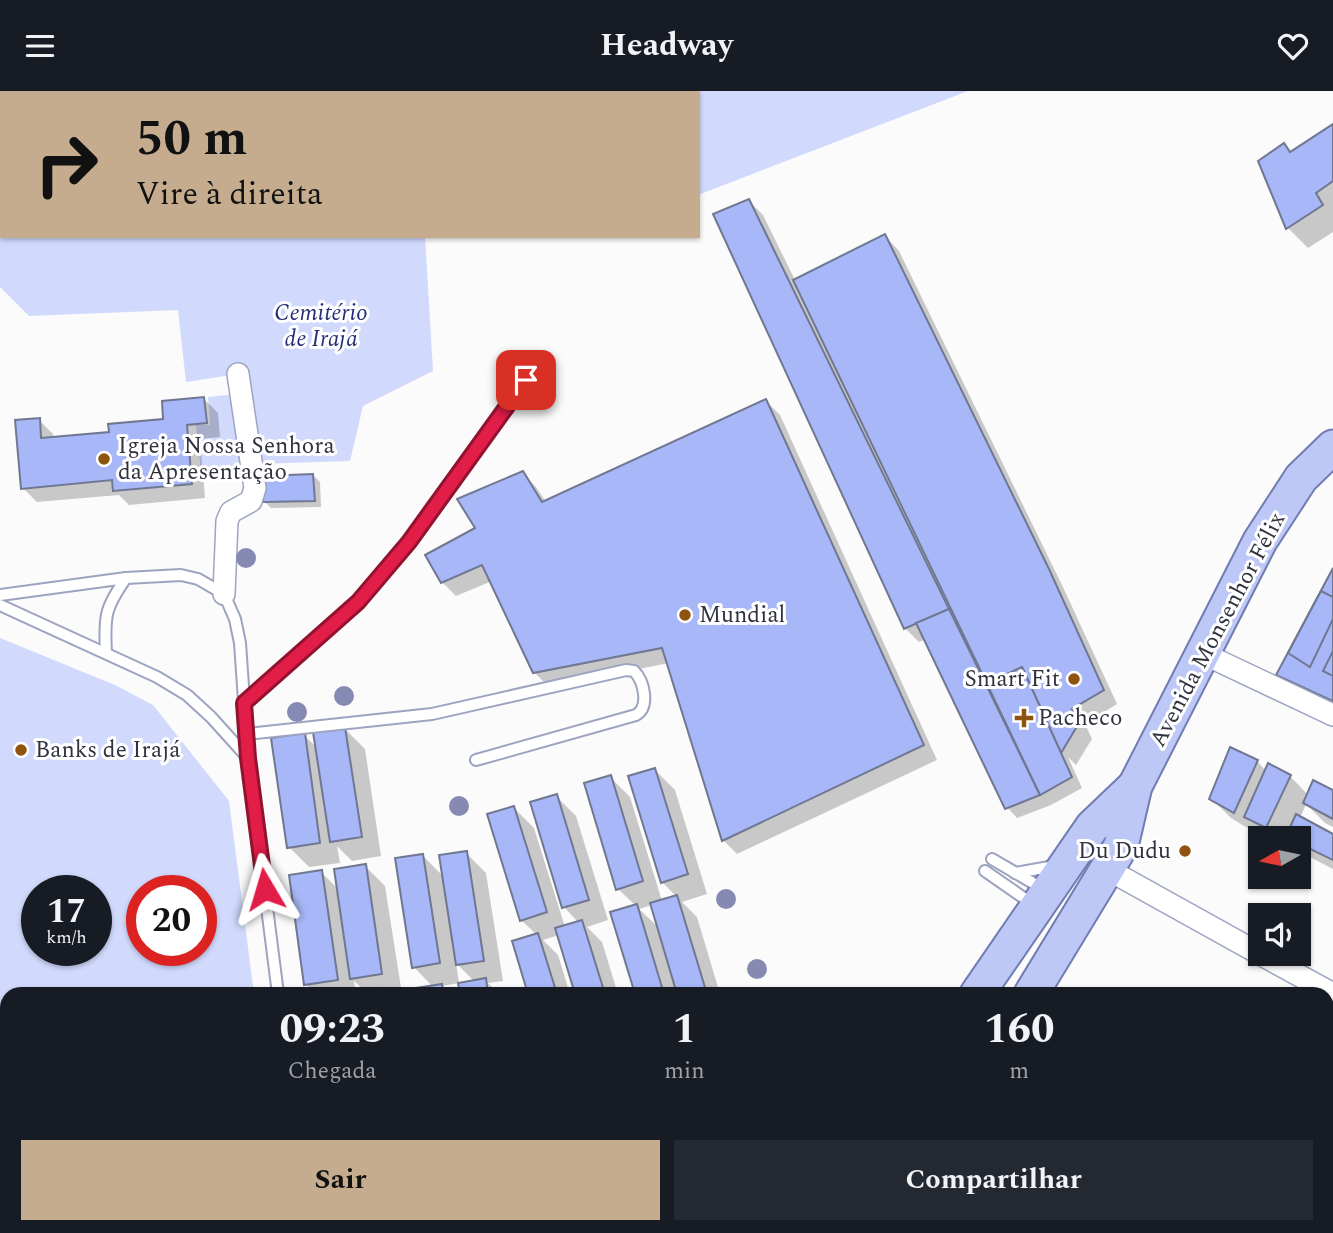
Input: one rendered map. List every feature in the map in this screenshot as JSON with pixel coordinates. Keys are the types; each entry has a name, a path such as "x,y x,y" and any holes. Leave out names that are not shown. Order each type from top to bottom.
{"main road":[{"name":"Avenida Monsenhor Félix","path":"1038,983 1121,846 1135,786 1260,541 1301,478 1333,447"},
{"name":"Avenida Monsenhor Félix","path":"982,987 1092,827 1135,786"},
{"path":"1038,983 1041,954 1060,911 1060,905 1042,899"}],"street":[{"path":"224,594 227,521 231,512 251,501 255,488 238,375"},
{"path":"1204,655 1333,715"},
{"path":"1107,869 1248,947"},
{"path":"1282,966 1320,987"}],"lane":[{"path":"244,703 358,602 409,542 526,380"},
{"path":"0,595 126,577 181,575 198,579 224,594 240,643 248,758 277,987"},
{"path":"106,653 106,611 126,577"},
{"path":"0,605 157,677 187,695 211,716 248,758"},
{"path":"247,734 432,714 626,670 634,671 639,676 645,705 642,712 476,760"},
{"path":"1015,873 1055,866 1070,858"},
{"path":"992,859 1015,873 1042,899"},
{"path":"985,871 1042,899"}],"green space":[{"path":"700,91 968,91 700,194"},
{"name":"Cemitério de Irajá","path":"0,238 425,238 433,371 363,406 350,461 256,464 238,374 186,382 178,310 29,316 0,287"},
{"path":"235,394 242,476 202,480 196,425 210,425 208,397"},
{"path":"0,638 115,685 153,705 229,801 253,987 0,987"}],"building":[{"path":"1333,124 1333,181 1316,193 1323,205 1286,229 1258,161 1284,143 1290,152"},
{"path":"749,199 949,609 904,629 713,214"},
{"path":"885,234 1049,569 1104,690 1072,709 1079,723 1061,753 1022,667 987,684 793,280"},
{"name":"Igreja Nossa Senhora da Apresentação","path":"204,397 207,423 187,425 192,484 113,491 112,480 21,489 15,420 40,418 41,438 109,432 108,424 163,419 162,401"},
{"name":"Mundial","path":"766,399 924,745 722,841 662,648 533,673 482,565 441,583 425,555 475,528 457,499 523,471 542,502"},
{"path":"313,474 315,501 263,502 261,476"},
{"path":"1333,568 1333,701 1276,675"},
{"path":"1321,591 1333,597 1333,619 1310,667 1288,653"},
{"path":"949,609 1040,795 1005,809 916,623"},
{"path":"1333,651 1333,676 1323,671"},
{"name":"Pacheco","path":"1022,667 1072,777 1040,795 987,684"},
{"path":"345,727 362,837 330,842 313,732"},
{"path":"305,733 320,843 287,848 271,738"},
{"path":"1230,747 1258,760 1234,813 1209,799"},
{"path":"1268,763 1291,775 1267,826 1244,817"},
{"path":"655,768 688,874 661,883 628,776"},
{"path":"611,775 643,881 616,890 584,783"},
{"path":"1313,780 1333,790 1333,819 1303,803"},
{"path":"557,794 589,900 562,908 530,802"},
{"path":"514,806 547,912 520,921 487,814"},
{"path":"1296,814 1333,834 1333,860 1311,849 1311,826 1291,826"},
{"path":"467,851 484,961 456,965 439,855"},
{"path":"423,854 440,963 412,968 395,858"},
{"path":"366,864 382,974 350,979 334,869"},
{"path":"322,870 338,980 304,985 289,875"},
{"path":"677,895 705,987 675,987 650,903"},
{"path":"637,904 662,987 633,987 610,912"},
{"path":"582,920 603,987 573,987 555,928"},
{"path":"538,933 555,987 526,987 512,941"},
{"path":"486,978 487,987 459,987 458,983"},
{"path":"442,984 443,987 422,987"}],"place":[{"name":"Igreja Nossa Senhora da Apresentação","path":"104,459"},
{"name":"Mundial","path":"685,615"},
{"name":"Smart Fit","path":"1074,679"},
{"name":"Pacheco","path":"1024,718"},
{"name":"Banks de Irajá","path":"21,750"},
{"name":"Du Dudu","path":"1185,851"}],"route":[{"path":"265,889 248,758 244,703 358,602 409,542 526,380"}]}
